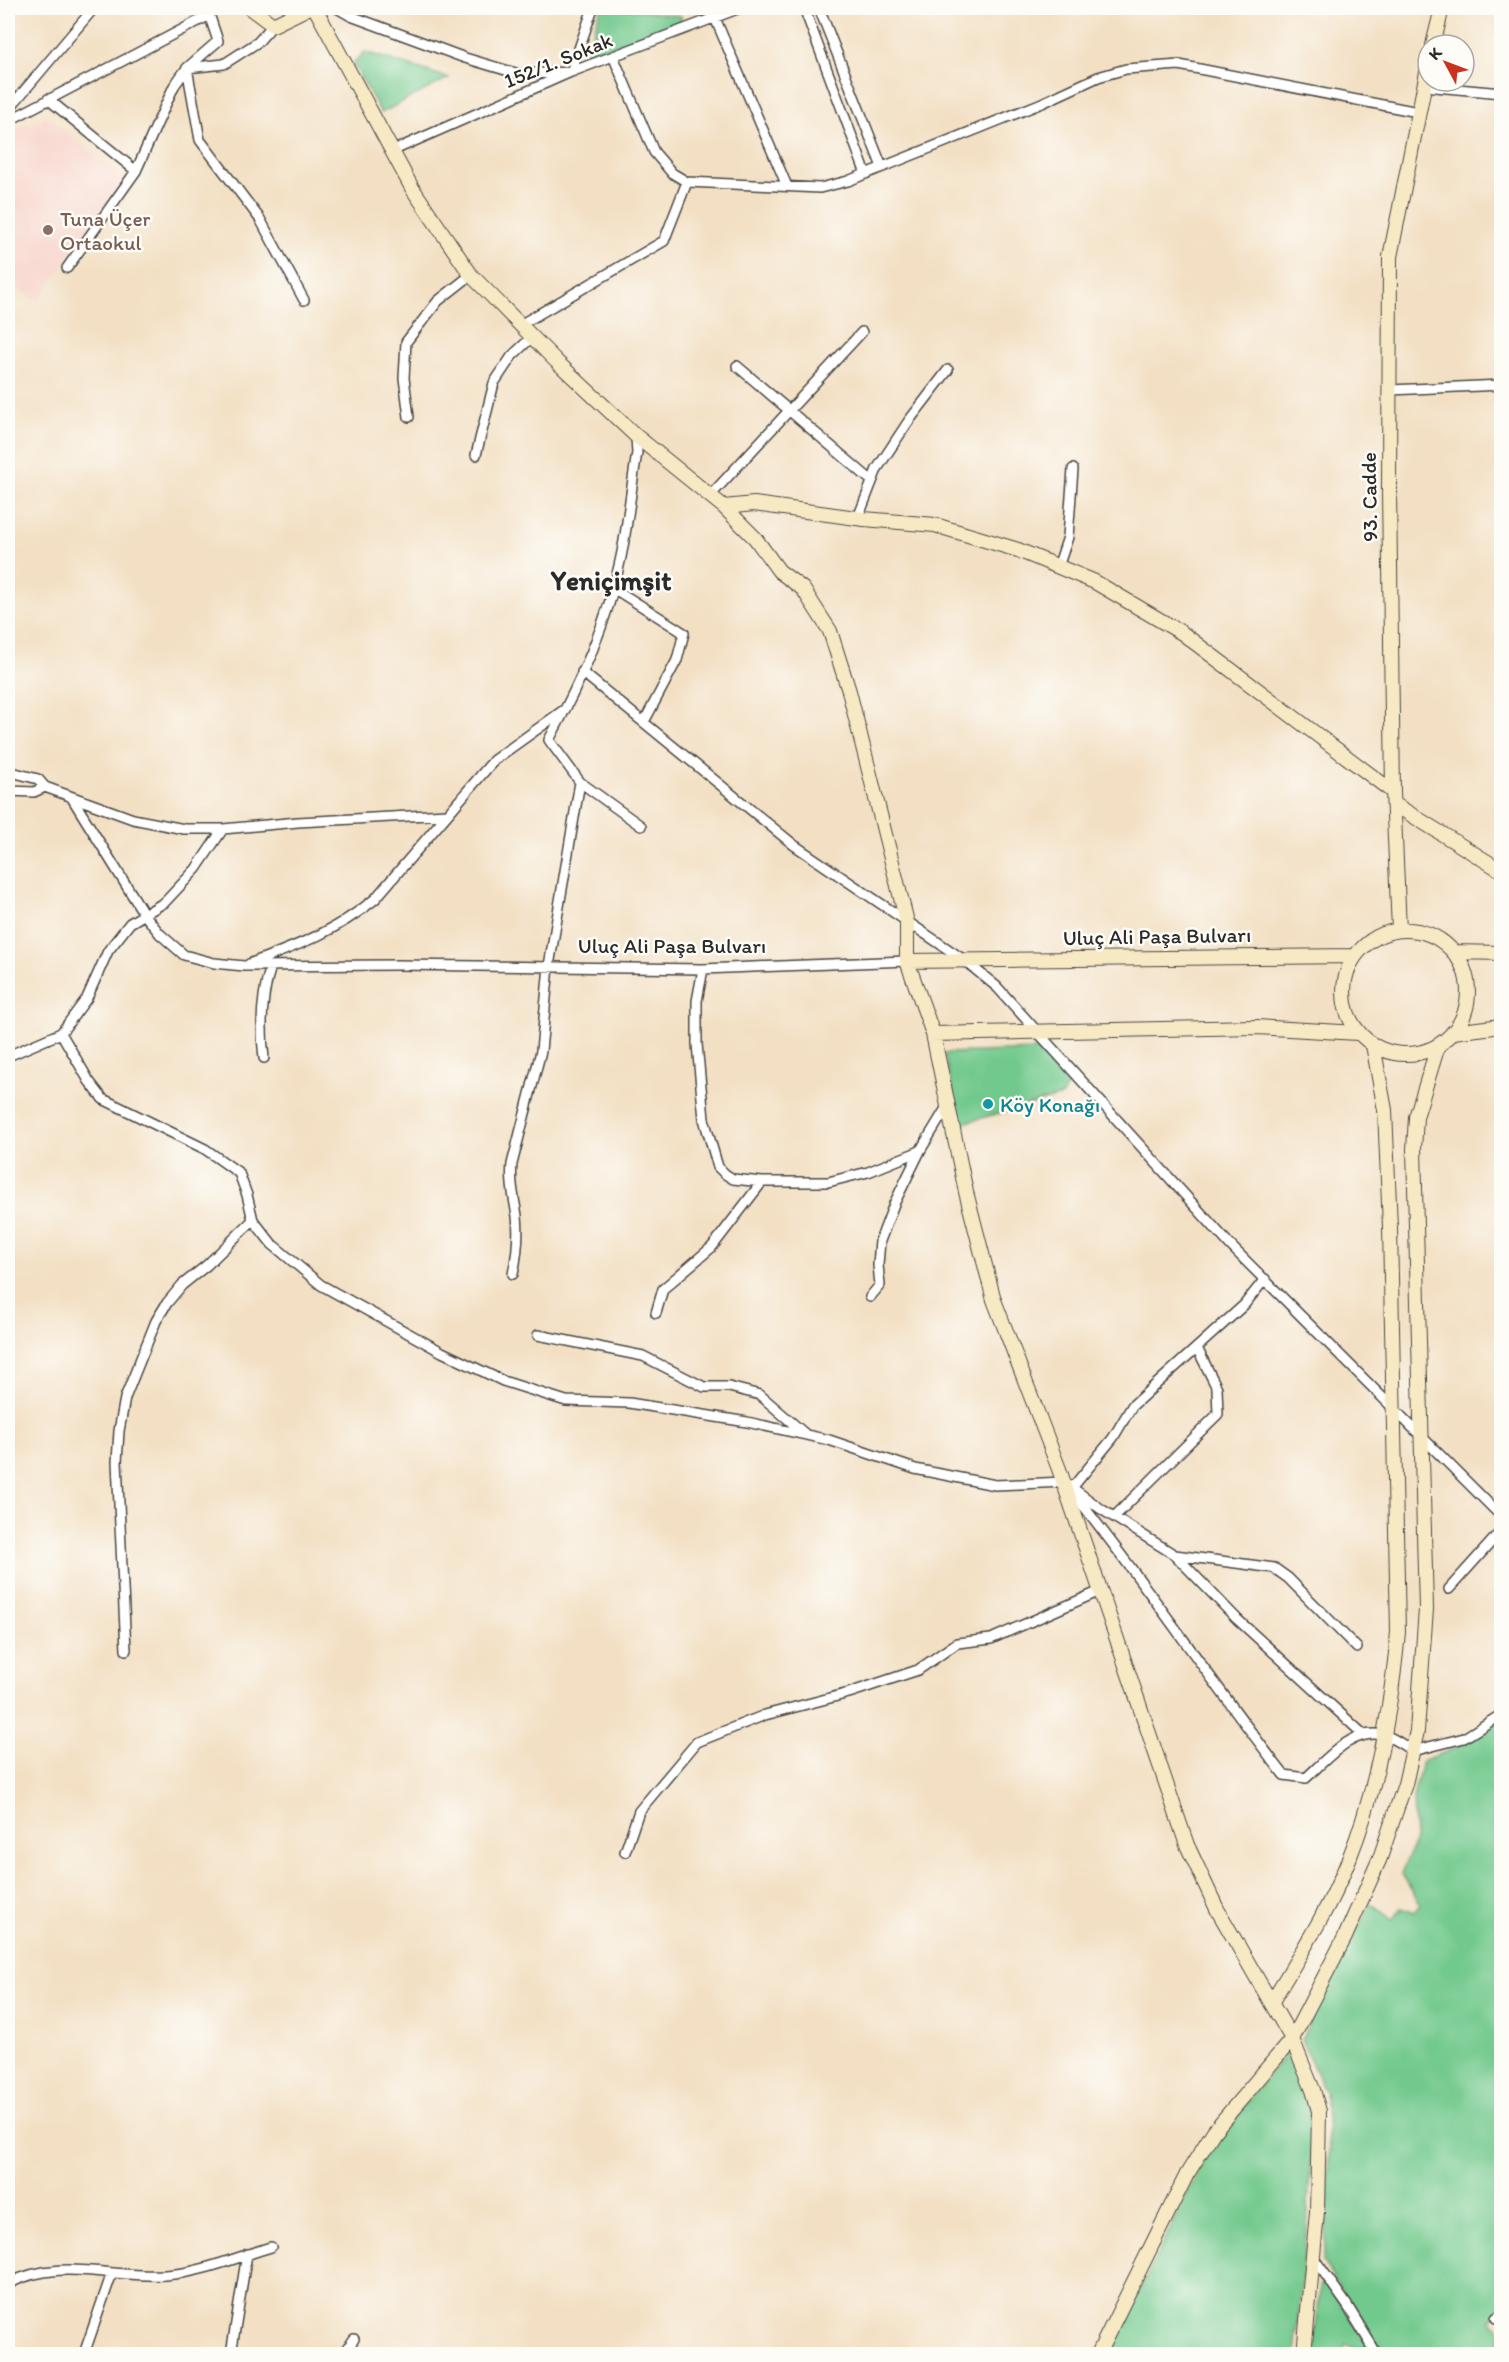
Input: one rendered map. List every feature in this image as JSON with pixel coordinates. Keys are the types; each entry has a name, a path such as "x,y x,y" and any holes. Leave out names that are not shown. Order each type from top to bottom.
{"street":[{"path":"8,110 94,8"},
{"path":"250,8 273,25"},
{"path":"187,69 224,64 258,42 273,25 308,8"},
{"path":"315,8 412,188 471,275 636,436 724,507 755,538 779,572 803,589 830,631 849,691 907,922 908,961 933,1034 966,1192 994,1300 1068,1485 1100,1591 1187,1845 1217,1909 1292,2039 1319,2111 1317,2212 1304,2355"},
{"path":"337,8 351,16 465,58 519,74 571,72 593,8"},
{"path":"693,8 727,13"},
{"name":"152/1. Sokak","path":"392,151 571,72 740,8"},
{"path":"804,8 866,174"},
{"path":"819,8 882,167"},
{"path":"1436,33 1442,8"},
{"path":"8,121 208,11 218,41 187,69 174,86 136,171 67,268"},
{"path":"715,18 787,186"},
{"path":"613,56 654,152 672,173 687,182 820,188 866,174 1042,103 1098,77 1126,69 1160,65 1179,64 1418,112"},
{"path":"187,69 201,140 260,219 304,300"},
{"path":"1476,91 1502,93"},
{"name":"93. Cadde","path":"1399,930 1394,798 1389,489 1390,257 1422,93"},
{"path":"48,99 136,171"},
{"path":"520,325 664,241 687,182"},
{"path":"409,417 404,378 406,342 438,300 471,275"},
{"path":"710,496 861,332"},
{"path":"476,455 494,383 512,356 532,337"},
{"path":"737,366 872,481"},
{"path":"858,518 877,469 948,370"},
{"path":"1390,390 1502,385"},
{"path":"636,436 637,453 621,558 613,588 602,626 566,709 549,740 580,782 641,826"},
{"path":"1058,567 1068,537 1073,469"},
{"path":"724,507 754,504 858,518 934,525 1018,550 1095,582 1182,633 1394,798 1502,871"},
{"path":"613,588 684,633 677,660 644,722"},
{"path":"582,672 794,845 964,960 997,987 1231,1246 1502,1517"},
{"path":"244,966 314,939 352,918 375,899 494,760 566,709"},
{"path":"8,771 38,779 45,787 133,819 184,829 223,829 298,822 447,814"},
{"path":"513,1274 517,1245 517,1217 510,1181 512,1164 541,1052 549,966 580,782"},
{"path":"8,791 34,792 45,787"},
{"name":"Uluç Ali Paşa Bulvarı","path":"72,798 144,914 160,934 184,955 214,963 244,966 549,966 703,969 908,961 1355,956"},
{"path":"8,1056 61,1033 87,998 108,951 130,923 165,902 196,869 223,829"},
{"path":"1399,930 1409,930 1429,934 1454,952 1464,969 1468,998 1463,1017 1453,1032 1437,1046 1410,1054 1391,1053 1373,1045 1358,1033 1348,1016 1343,995 1346,974 1355,956 1370,941 1399,930"},
{"path":"1454,952 1502,953"},
{"path":"264,1059 261,1033 262,1007 264,986 271,966"},
{"path":"703,969 697,1001 697,1044 704,1119 718,1167 725,1174 733,1179 762,1182 828,1182 868,1172 920,1151"},
{"path":"1453,1032 1502,1026"},
{"path":"933,1034 1256,1027 1358,1033"},
{"path":"61,1033 89,1081 103,1099 205,1149 239,1173 253,1220 272,1244 321,1285 442,1352 503,1381 566,1401 629,1403 747,1422 830,1440 915,1469 995,1485 1068,1485 1175,1555 1237,1619 1364,1735"},
{"path":"1271,2003 1319,1923 1349,1859 1377,1771 1391,1702 1398,1632 1390,1227 1384,1110 1373,1045"},
{"path":"1098,2355 1186,2174 1200,2151 1214,2131 1292,2039 1345,1937 1380,1857 1405,1784 1417,1731 1423,1679 1426,1609 1414,1149 1416,1117 1437,1046"},
{"path":"870,1297 880,1284 878,1265 880,1241 920,1151 948,1105"},
{"path":"656,1312 663,1289 712,1247 762,1182"},
{"path":"126,1650 117,1462 119,1431 125,1398 156,1321 167,1303 182,1285 207,1265 253,1220"},
{"path":"1068,1485 1113,1438 1132,1406 1245,1305 1265,1279"},
{"path":"538,1335 643,1356 704,1387 729,1387 760,1395 807,1435"},
{"path":"1114,1517 1218,1414 1217,1388 1197,1348"},
{"path":"1068,1485 1114,1544 1229,1705 1284,1775 1306,1778 1357,1736 1384,1735 1413,1751 1464,1738 1502,1714"},
{"path":"1449,1589 1502,1530"},
{"path":"1175,1555 1274,1568 1288,1578 1357,1648"},
{"path":"626,1852 639,1811 697,1742 765,1715 849,1693 918,1670 957,1643 991,1639 1100,1591"},
{"path":"8,2284 24,2275 49,2270 151,2275 178,2274 271,2247"},
{"path":"231,2355 247,2254"},
{"path":"1313,2257 1347,2305 1377,2355"},
{"path":"84,2355 112,2272"},
{"path":"344,2355 354,2339"}],"shaded area":[{"name":"Tuna Üçer Ortaokul","path":"46,116 125,178 37,302 8,282 8,145 19,129"}],"green space":[{"path":"601,8 621,8 681,16 681,21 594,54 587,52"},
{"path":"365,52 449,78 381,113 353,63"},
{"path":"1039,1050 1069,1082 1062,1096 960,1124 944,1053"},
{"path":"1501,1720 1502,2310 1491,2319 1501,2333 1501,2354 1381,2354 1323,2262 1329,2148 1325,2092 1301,2040 1371,1903 1392,1920 1402,1908 1414,1913 1420,1904 1402,1874 1415,1840 1413,1797 1422,1761 1456,1748"},
{"path":"1287,2052 1308,2098 1312,2133 1307,2227 1295,2354 1109,2354 1208,2151"},
{"path":"1321,2280 1340,2301 1371,2354 1360,2354 1355,2347 1346,2344 1340,2354 1313,2354"}],"place":[{"name":"Tuna Üçer Ortaokul","path":"48,230"},
{"name":"Köy Konağı","path":"988,1104"}],"district":[{"name":"Yeniçimşit","path":"611,580"}]}
